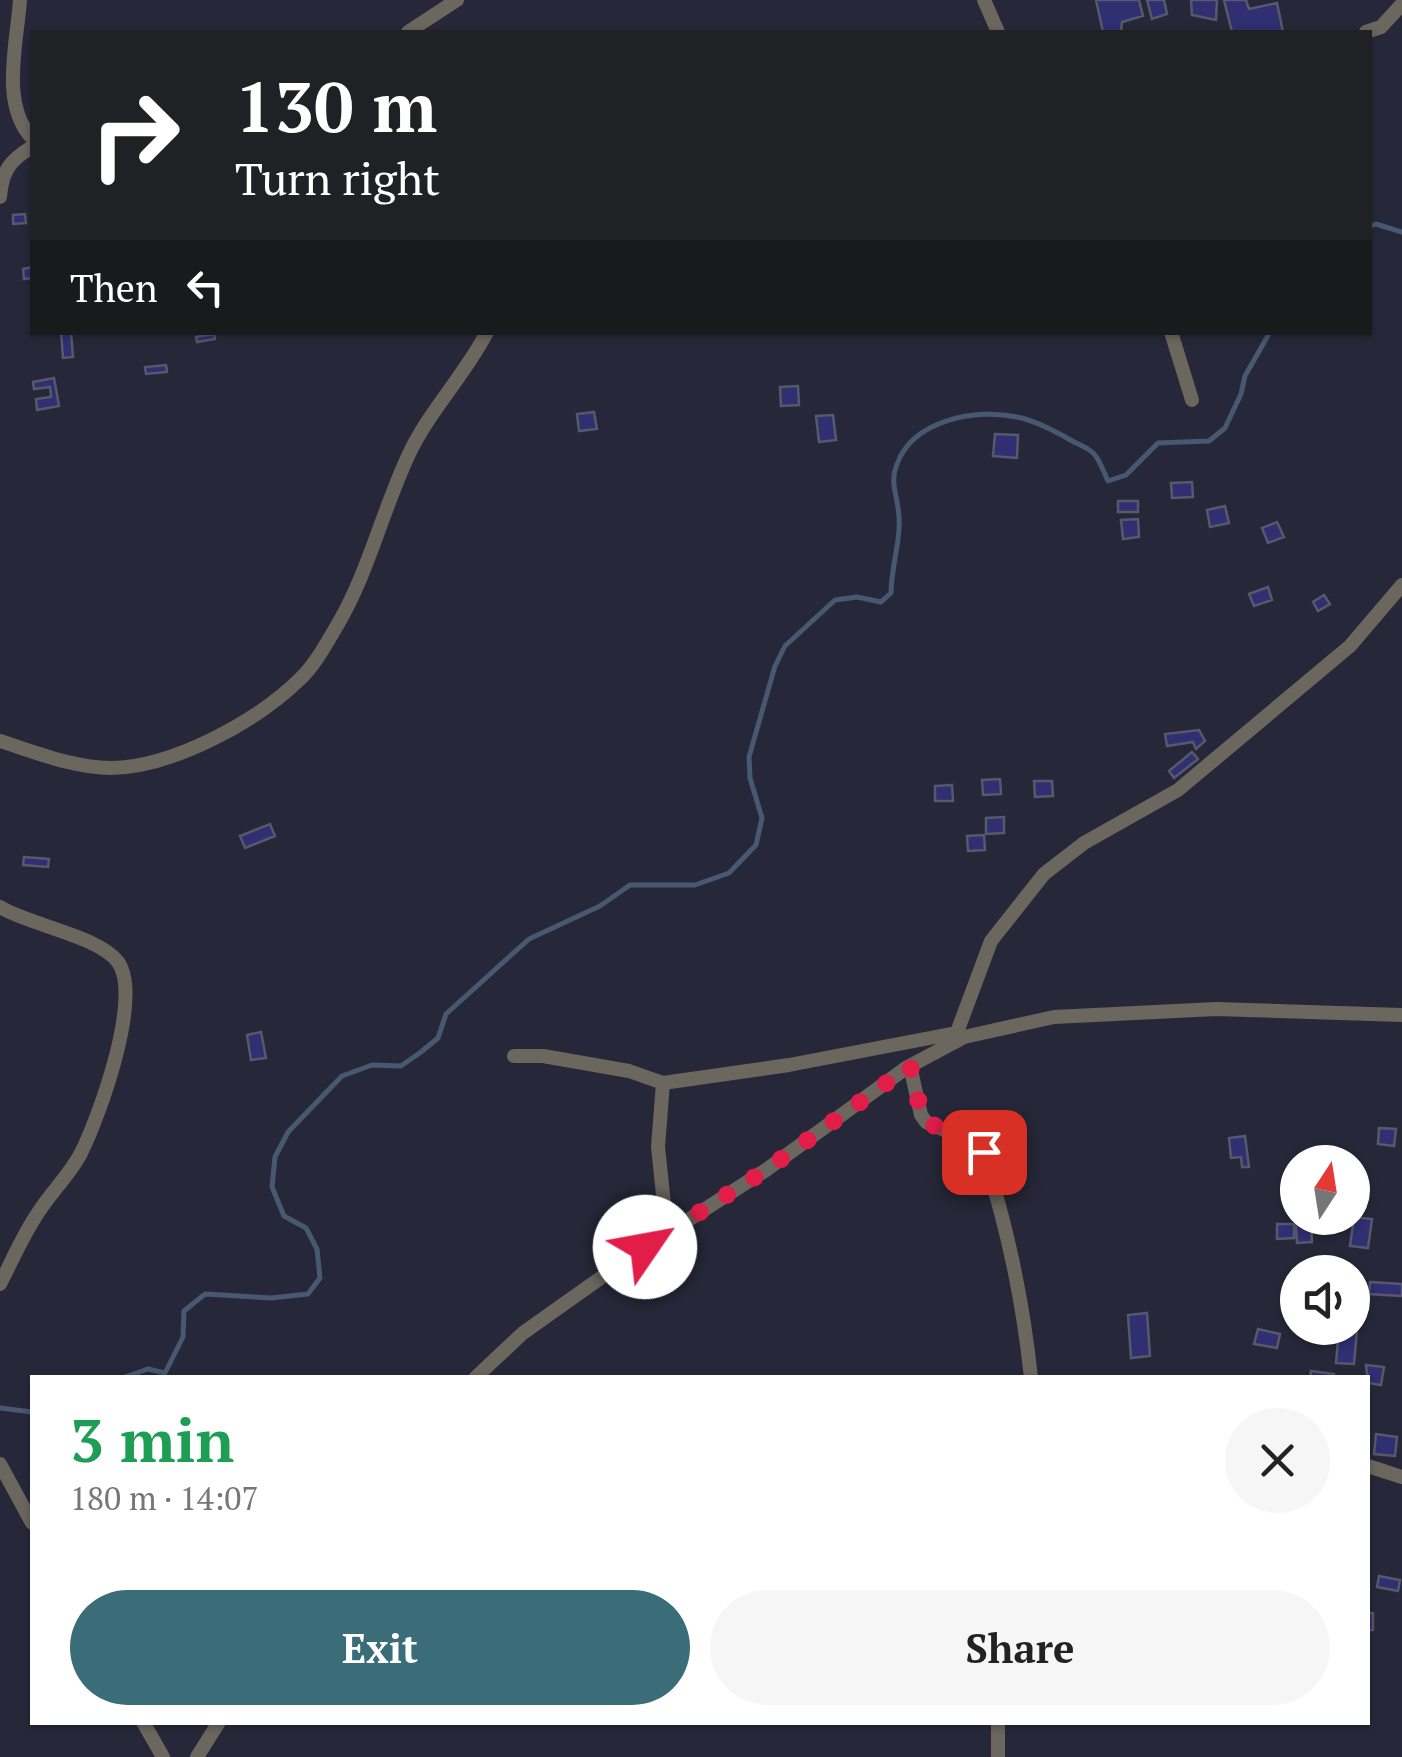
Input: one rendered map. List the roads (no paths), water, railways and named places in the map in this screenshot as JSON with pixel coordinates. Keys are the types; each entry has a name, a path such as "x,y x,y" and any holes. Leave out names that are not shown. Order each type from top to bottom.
{"street":[{"path":"20,0 13,97 18,120 30,135"},
{"path":"411,30 456,0"},
{"path":"984,0 997,30"},
{"path":"1371,30 1381,26 1402,4"},
{"path":"0,197 2,174 13,158 30,149"},
{"path":"0,742 108,768 150,764 261,712 302,678 336,627 411,450 474,358 485,335"},
{"path":"1172,335 1192,400"},
{"path":"478,1375 523,1334 954,1038 991,941 1044,874 1084,843 1178,790 1350,646 1402,585"},
{"path":"0,907 16,917 102,948 119,962 124,982 121,1040 99,1110 80,1155 37,1213 0,1284"},
{"path":"514,1056 543,1056 629,1071 664,1083 964,1037 1054,1017 1216,1009 1402,1016"},
{"path":"910,1066 926,1122 975,1143 984,1152 1006,1230 1031,1375"},
{"path":"664,1083 658,1147 667,1233"},
{"path":"0,1464 30,1519"},
{"path":"1370,1467 1402,1477"},
{"path":"146,1725 163,1757"},
{"path":"197,1757 217,1725"},
{"path":"998,1725 998,1757"}],"waterway":[{"path":"1372,225 1402,232"},
{"path":"131,1375 148,1369 165,1373 183,1337 184,1311 205,1294 271,1298 308,1294 320,1278 317,1249 306,1228 284,1216 272,1187 275,1157 288,1132 342,1076 372,1065 401,1066 421,1052 438,1038 446,1014 529,939 600,906 630,885 695,885 729,873 756,845 762,818 750,778 749,757 775,666 785,646 835,600 857,597 881,602 891,593 899,529 894,476 905,449 917,437 931,427 965,416 1017,417 1047,427 1090,450 1108,481 1126,475 1158,443 1209,441 1225,428 1245,376 1268,335"},
{"path":"0,1408 30,1412"}]}
